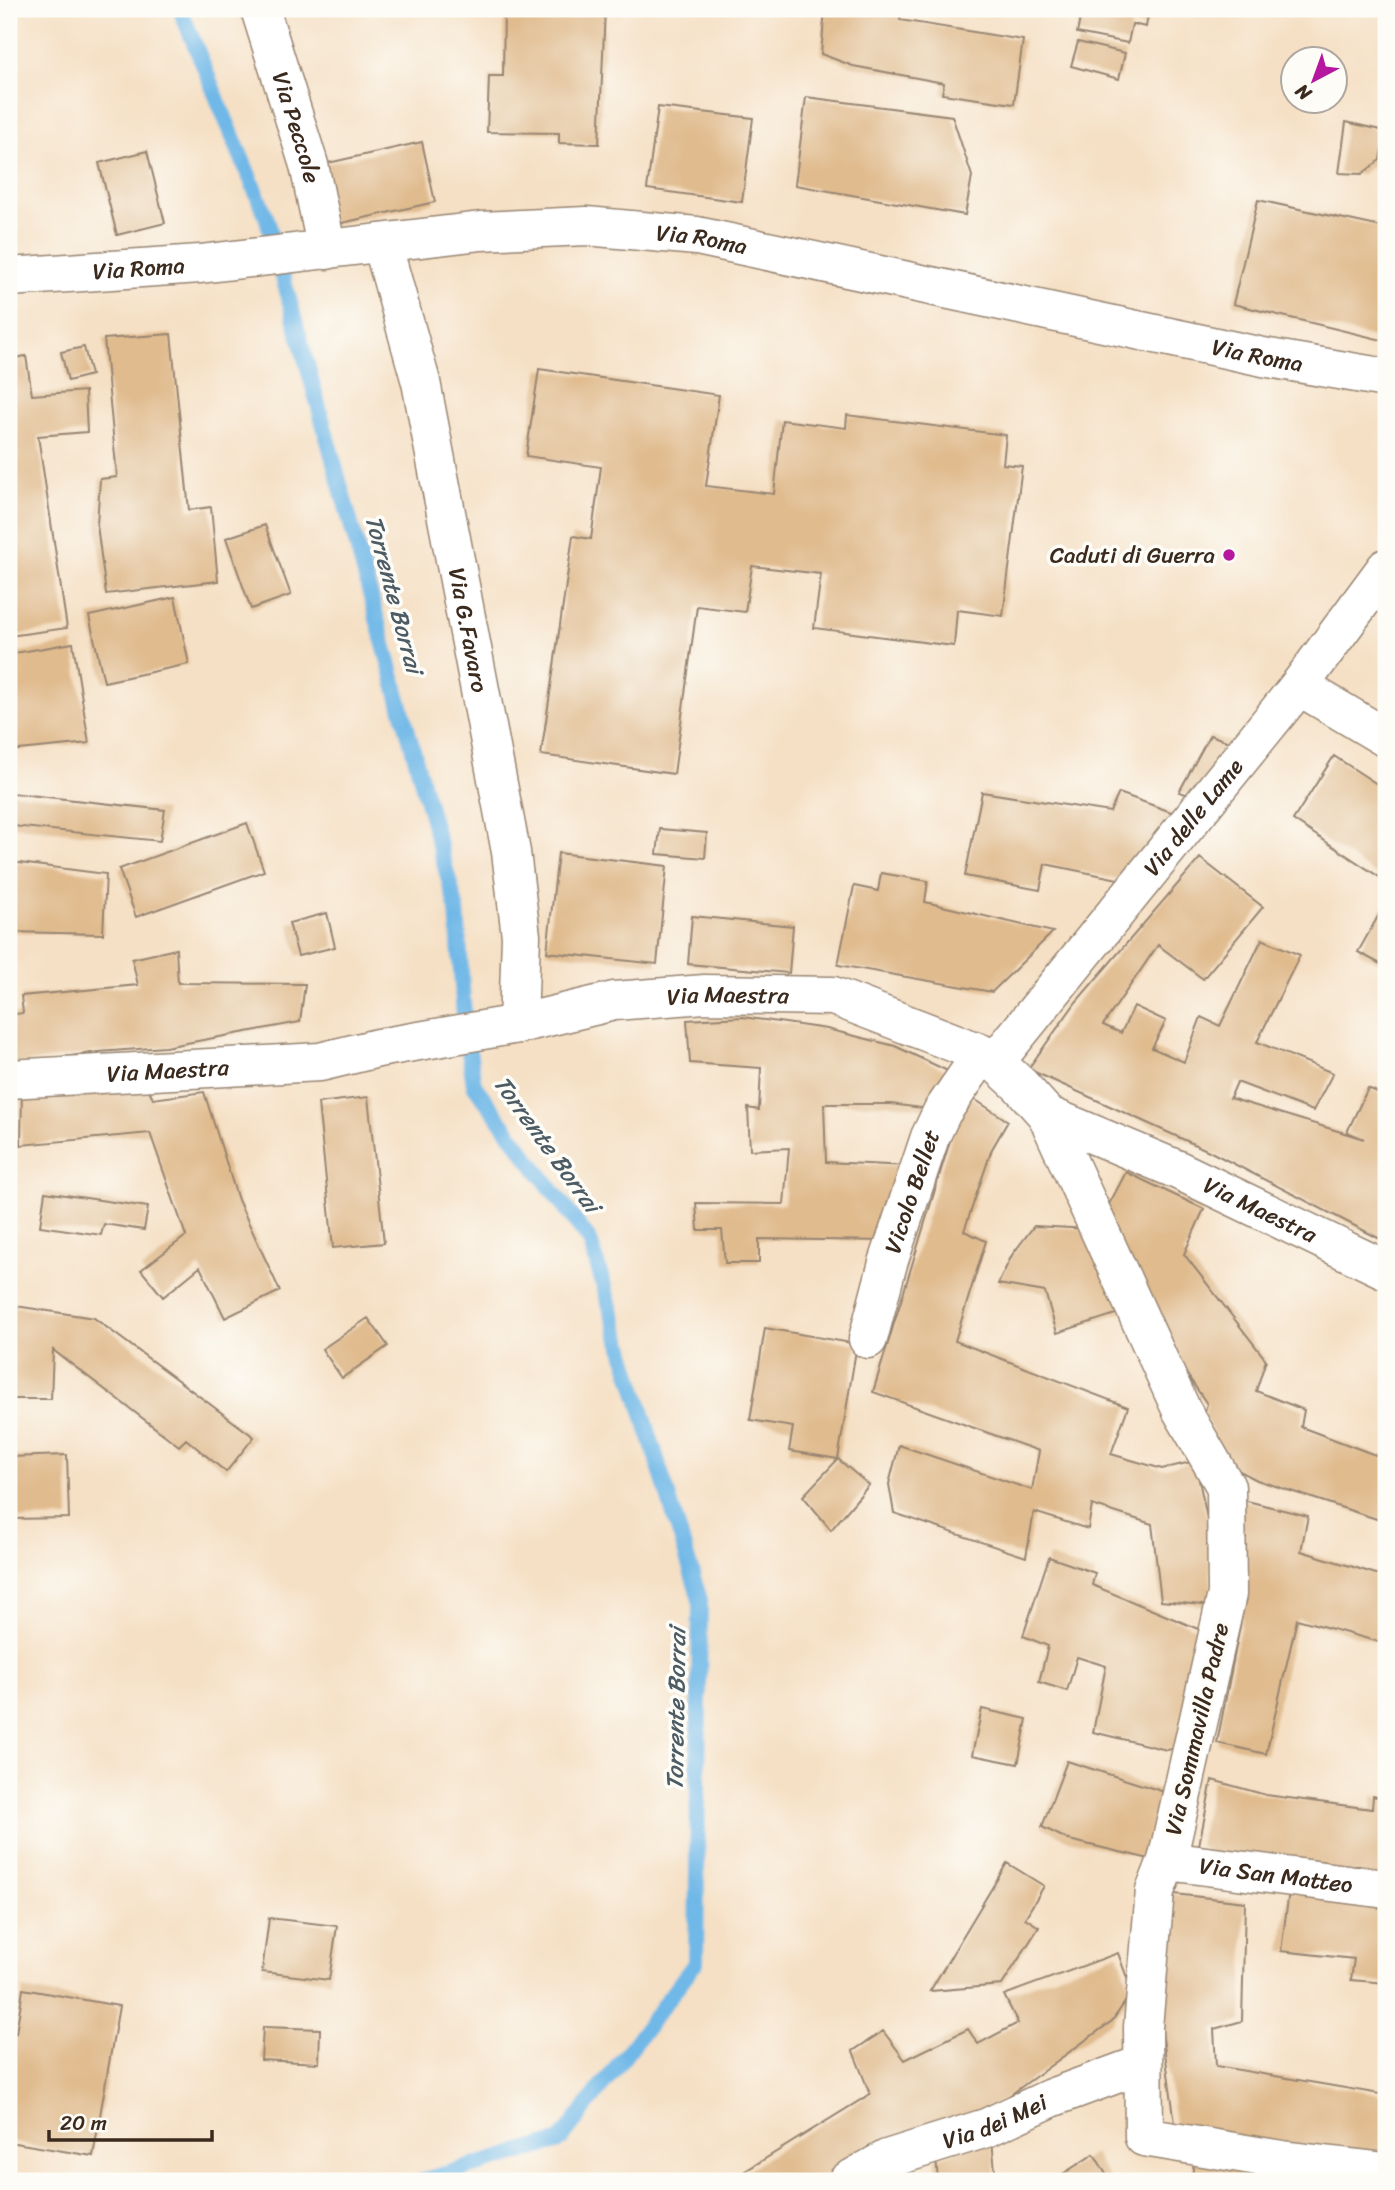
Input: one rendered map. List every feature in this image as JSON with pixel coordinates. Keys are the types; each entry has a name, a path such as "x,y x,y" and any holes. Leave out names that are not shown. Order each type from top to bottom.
{"street":[{"name":"Via Peccole","path":"260,9 309,165 316,251"},
{"name":"Via Roma","path":"9,278 200,264 481,231 586,226 696,236 1262,357 1386,378"},
{"name":"Via G.Favaro","path":"382,243 421,382 511,852 521,936 502,1025"},
{"name":"Via delle Lame","path":"988,1058 1298,686 1386,568"},
{"path":"1298,686 1386,738"},
{"name":"Via Maestra","path":"9,1079 320,1062 614,1001 705,994 833,996 988,1058 1047,1115 1178,1170 1386,1270"},
{"name":"Vicolo Bellet","path":"868,1339 888,1263 930,1137 942,1112 988,1058"},
{"name":"Via Sommavilla Padre","path":"1047,1115 1182,1411 1226,1487 1227,1594 1167,1861 1155,1891 1143,2027 1144,2137 1282,2160 1386,2172"},
{"name":"Via San Matteo","path":"1167,1861 1386,1889"},
{"name":"Via dei Mei","path":"848,2181 887,2159 986,2127 1051,2098 1143,2064"}],"building":[{"path":"504,9 605,9 599,144 559,143 559,133 487,132 489,76 503,76"},
{"path":"825,9 840,12 841,9 902,9 900,20 1023,40 1014,104 942,94 944,83 853,66 821,54"},
{"path":"1082,9 1149,9 1146,27 1132,24 1128,43 1077,33"},
{"path":"1078,42 1125,53 1119,79 1071,66"},
{"path":"806,97 952,116 972,176 965,215 795,185"},
{"path":"658,107 753,118 742,202 647,189"},
{"path":"1346,122 1385,131 1380,160 1362,174 1339,173"},
{"path":"422,142 435,202 333,225 319,165"},
{"path":"147,151 165,223 117,235 99,163"},
{"path":"1258,200 1386,228 1386,341 1233,304"},
{"path":"171,334 189,510 211,507 218,581 106,594 97,525 100,479 117,477 104,339"},
{"path":"84,347 91,375 68,381 61,352"},
{"path":"26,356 32,395 85,391 87,432 38,436 67,628 9,636 9,359"},
{"path":"539,369 719,395 706,486 774,494 782,420 846,428 847,415 1006,435 1003,464 1022,466 1003,616 957,610 954,646 814,628 821,574 752,566 745,612 697,606 674,774 541,755 573,536 591,539 601,467 526,456"},
{"path":"265,525 291,595 251,609 226,538"},
{"path":"175,597 189,664 104,682 89,616"},
{"path":"73,643 89,743 9,751 9,654"},
{"path":"1210,735 1240,746 1200,798 1179,792"},
{"path":"1334,756 1386,790 1386,869 1381,878 1293,820"},
{"path":"9,785 11,793 165,810 160,841 13,826 12,862 106,874 103,934 9,932"},
{"path":"982,792 1110,812 1119,793 1185,817 1137,883 1045,864 1040,890 965,876"},
{"path":"247,823 264,871 136,917 119,869"},
{"path":"660,829 707,833 705,858 657,854"},
{"path":"558,853 667,866 657,964 547,952"},
{"path":"1200,858 1263,907 1203,979 1158,945 1103,1025 1121,1033 1134,1006 1166,1021 1152,1048 1184,1062 1201,1017 1220,1026 1262,939 1300,955 1257,1042 1333,1073 1313,1111 1237,1082 1230,1098 1364,1139 1347,1132 1368,1088 1386,1096 1386,1242 1209,1151 1028,1069 1076,1002"},
{"path":"881,873 928,881 925,902 1053,932 992,992 838,965 854,886 878,891"},
{"path":"1386,902 1386,967 1358,952"},
{"path":"327,913 335,947 298,956 289,923"},
{"path":"692,916 793,926 789,973 688,964"},
{"path":"176,949 178,983 305,984 300,1022 165,1047 98,1052 9,1065 9,1015 23,1013 21,996 138,985 132,959"},
{"path":"743,1017 827,1029 895,1046 954,1074 929,1109 891,1104 824,1104 826,1162 908,1166 886,1241 759,1239 759,1263 725,1263 722,1230 698,1230 696,1203 784,1204 789,1148 750,1150 748,1108 759,1110 761,1068 690,1063 687,1020"},
{"path":"146,1082 153,1099 204,1092 238,1200 280,1291 225,1318 200,1267 163,1297 141,1270 186,1236 150,1133 21,1145 22,1088"},
{"path":"368,1097 384,1243 333,1248 318,1103"},
{"path":"971,1097 1008,1121 992,1149 964,1231 986,1241 955,1341 1128,1407 1111,1454 1162,1469 1195,1461 1208,1523 1212,1606 1161,1601 1152,1524 1092,1505 1088,1529 1034,1512 1026,1557 894,1513 889,1484 899,1445 1032,1490 1039,1451 873,1392 953,1131"},
{"path":"1126,1172 1204,1209 1184,1254 1266,1360 1256,1391 1304,1410 1301,1427 1386,1459 1386,1522 1257,1480 1228,1465 1204,1415 1207,1404 1160,1335 1104,1214"},
{"path":"45,1192 148,1207 144,1230 104,1224 101,1235 40,1226"},
{"path":"1034,1226 1089,1229 1122,1312 1057,1333 1045,1292 998,1284 1012,1255"},
{"path":"9,1305 94,1318 254,1437 226,1472 186,1439 179,1446 53,1350 51,1399 9,1399"},
{"path":"368,1318 388,1346 342,1378 322,1349"},
{"path":"765,1328 857,1344 838,1459 789,1451 793,1427 750,1420"},
{"path":"67,1455 69,1518 9,1519 9,1457"},
{"path":"838,1459 869,1485 831,1530 803,1496"},
{"path":"1239,1499 1308,1516 1301,1551 1386,1577 1386,1644 1297,1619 1266,1754 1217,1743 1245,1601"},
{"path":"1049,1557 1095,1573 1092,1585 1203,1631 1188,1746 1167,1750 1093,1732 1106,1666 1077,1657 1067,1691 1039,1682 1048,1646 1023,1636"},
{"path":"982,1709 1027,1719 1018,1764 972,1755"},
{"path":"1067,1761 1177,1796 1158,1861 1069,1840 1042,1827"},
{"path":"1212,1780 1266,1795 1372,1809 1373,1796 1386,1799 1386,1879 1218,1860 1199,1845"},
{"path":"1007,1863 1044,1886 1025,1918 1039,1927 1002,1985 930,1991"},
{"path":"1289,1891 1386,1904 1386,1983 1351,1980 1354,1959 1281,1951"},
{"path":"1165,1893 1245,1902 1242,2021 1214,2029 1216,2066 1386,2095 1386,2156 1176,2130 1162,2031"},
{"path":"269,1918 337,1926 329,1980 262,1972"},
{"path":"1118,1953 1132,1992 1112,2021 1002,2101 927,2135 894,2143 819,2181 729,2181 870,2094 853,2051 883,2031 905,2060 968,2029 978,2044 1018,2023 1004,1995"},
{"path":"23,1989 119,2006 93,2156 9,2142 9,2032 16,2033"},
{"path":"263,2027 320,2029 319,2063 261,2060"},
{"path":"992,2140 996,2181 938,2181 936,2158"},
{"path":"1094,2154 1110,2181 1052,2181"},
{"path":"1194,2157 1251,2167 1250,2181 1192,2181"}],"waterway":[{"name":"Torrente Borrai","path":"180,9 267,219 457,910 464,1018 474,1085 590,1241 700,1600 696,1962 560,2141 421,2181"}],"place":[{"name":"Caduti di Guerra","path":"1229,555"}]}
